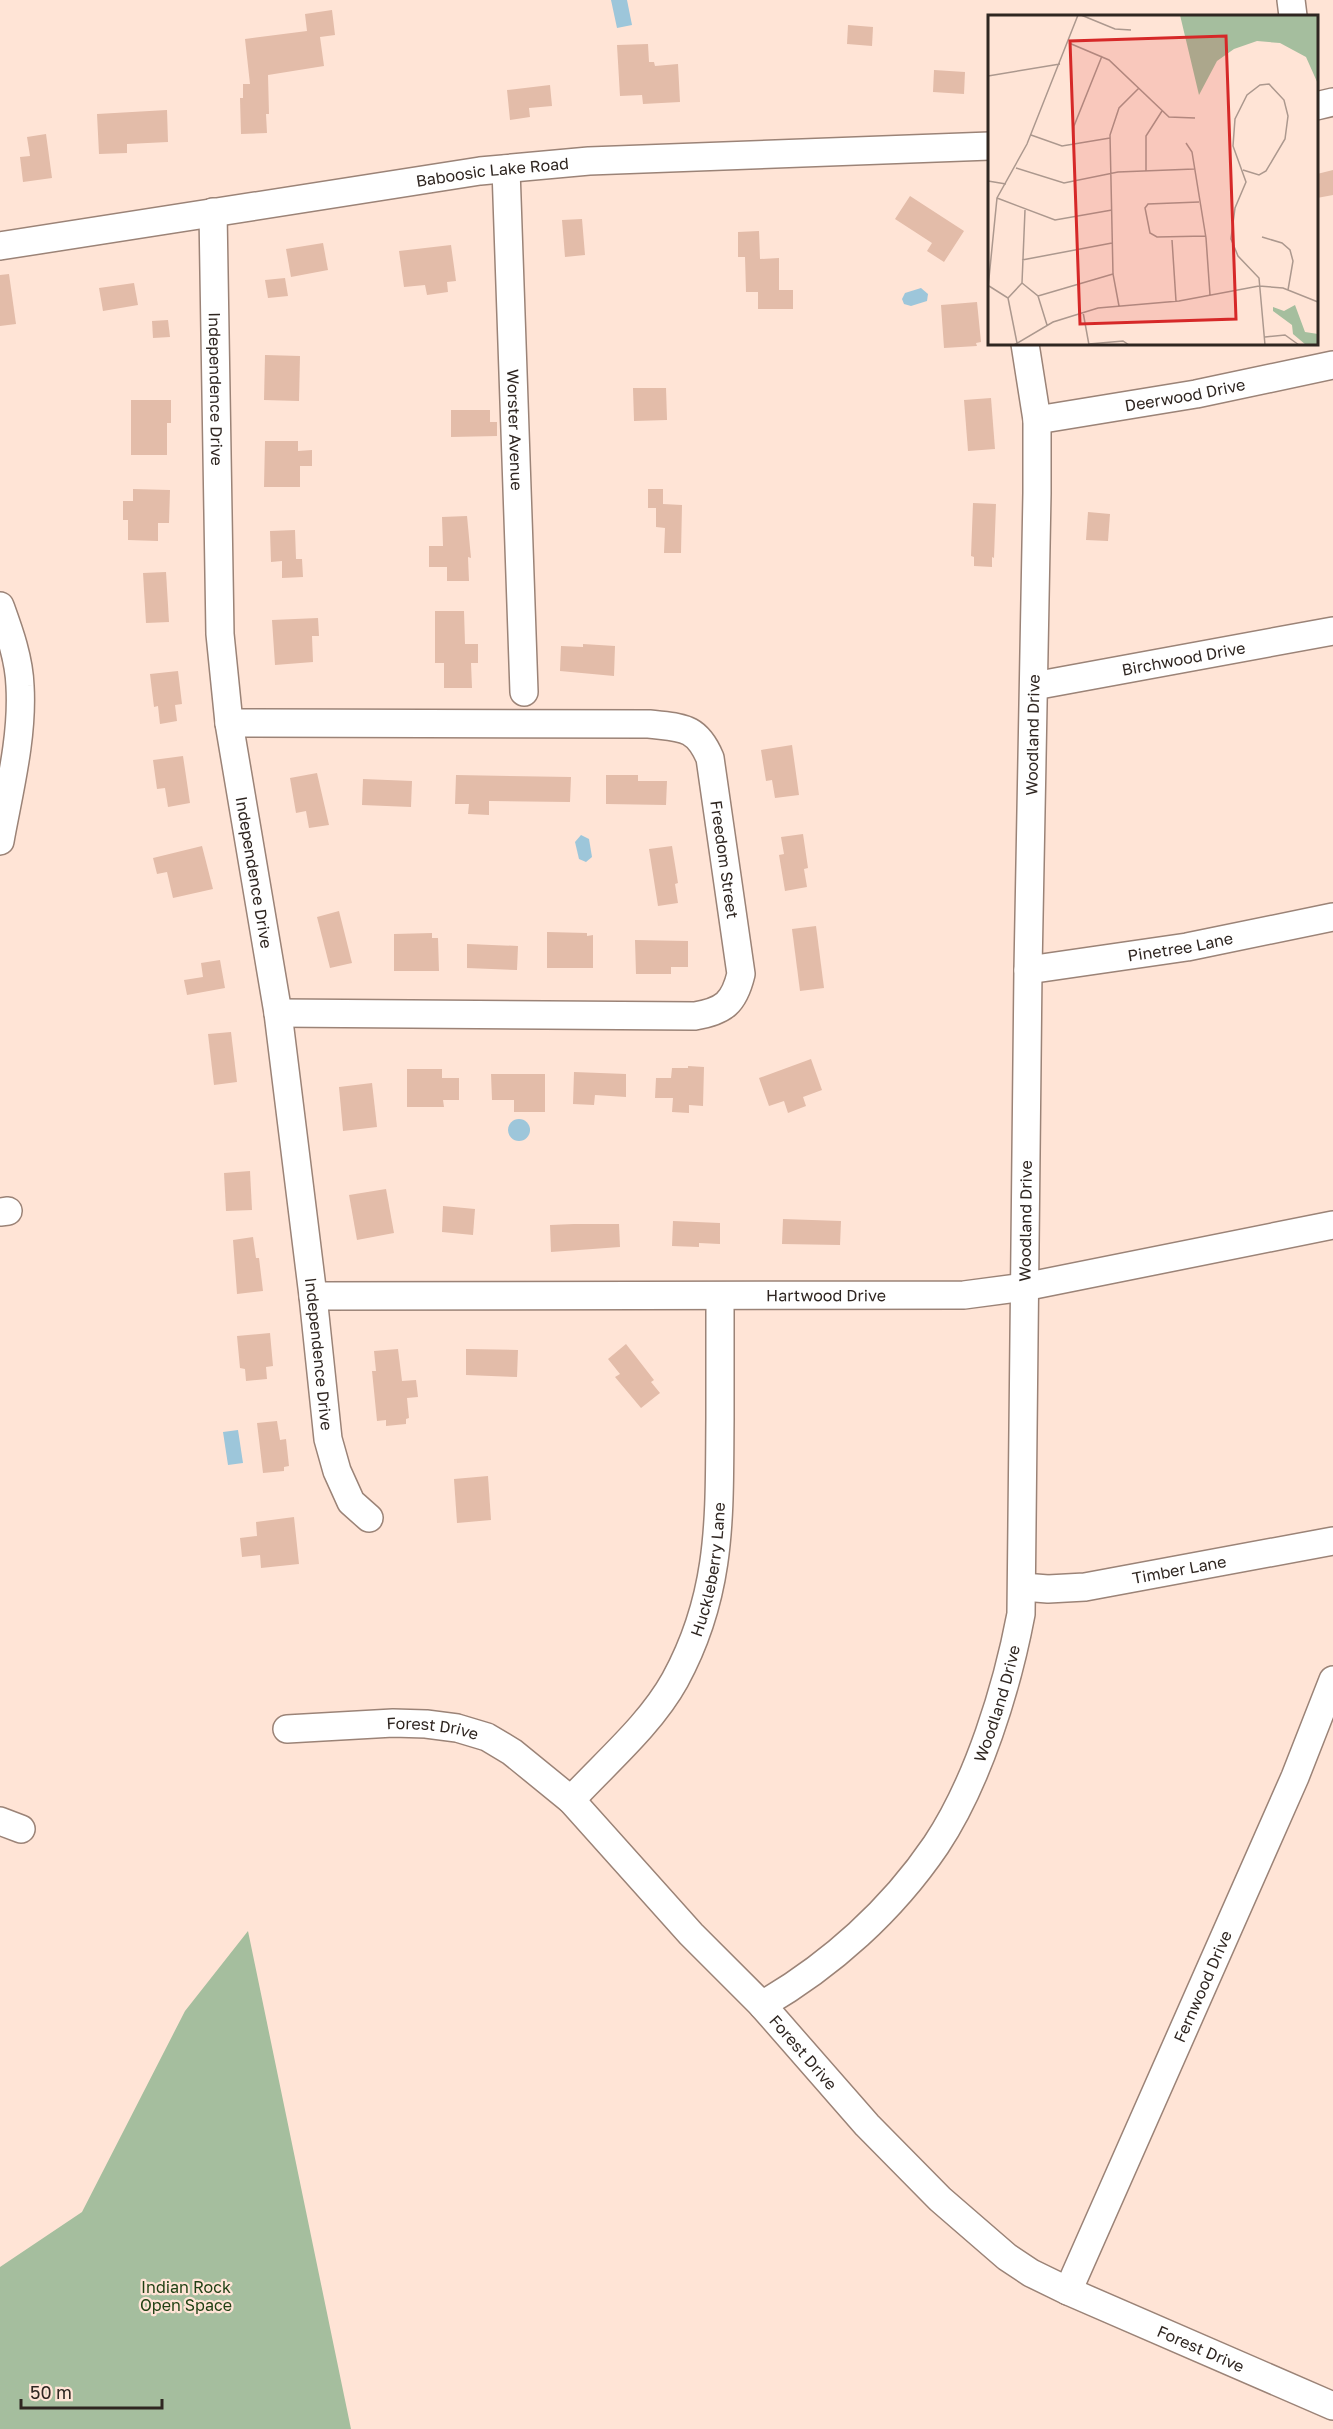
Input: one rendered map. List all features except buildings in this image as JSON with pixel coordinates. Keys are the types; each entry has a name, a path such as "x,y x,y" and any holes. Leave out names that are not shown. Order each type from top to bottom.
{"street":[{"path":"1291,0 1293,15"},
{"path":"1318,106 1333,102"},
{"name":"Baboosic Lake Road","path":"0,246 401,182 506,169 589,161 988,146"},
{"name":"Worster Avenue","path":"506,169 524,692"},
{"name":"Independence Drive","path":"213,212 220,634 229,723 278,1013 328,1439 337,1471 351,1502 369,1518"},
{"name":"Woodland Drive","path":"762,2005 801,1982 880,1914 937,1844 959,1804 993,1720 1016,1641 1023,1587 1024,1287 1037,420 1025,345"},
{"name":"Deerwood Drive","path":"1037,420 1196,394 1333,365"},
{"path":"0,606 13,643 20,686 18,736 0,841"},
{"name":"Birchwood Drive","path":"1034,686 1333,632"},
{"name":"Freedom Street","path":"229,723 649,724 677,727 693,732 704,743 710,758 741,974 737,990 728,1004 713,1013 695,1016 278,1013"},
{"name":"Pinetree Lane","path":"1028,970 1187,947 1333,917"},
{"name":"Hartwood Drive","path":"313,1296 964,1295 1024,1287 1333,1225"},
{"name":"Huckleberry Lane","path":"571,1800 657,1707 675,1680 696,1636 711,1590 721,1496 720,1296"},
{"name":"Timber Lane","path":"1023,1587 1048,1589 1085,1587 1333,1541"},
{"name":"Fernwood Drive","path":"1068,2291 1295,1777 1333,1680"},
{"name":"Forest Drive","path":"287,1729 393,1723 426,1724 457,1728 487,1737 512,1752 571,1800 691,1934 762,2005 867,2125 940,2199 1007,2257 1031,2273 1068,2291 1333,2406"}],"green space":[{"name":"Indian Rock Open Space","path":"248,1931 351,2429 0,2429 0,2267 82,2212 185,2011"}],"water":[{"path":"611,0 627,0 632,25 617,28"},
{"path":"921,288 928,294 927,301 911,306 904,304 902,299 905,293"},
{"path":"581,835 589,839 592,857 586,862 579,859 575,842"},
{"path":"519,1119 529,1126 530,1130 523,1140 519,1141 509,1134 508,1130 515,1120"},
{"path":"238,1430 243,1463 228,1465 223,1432"}]}
